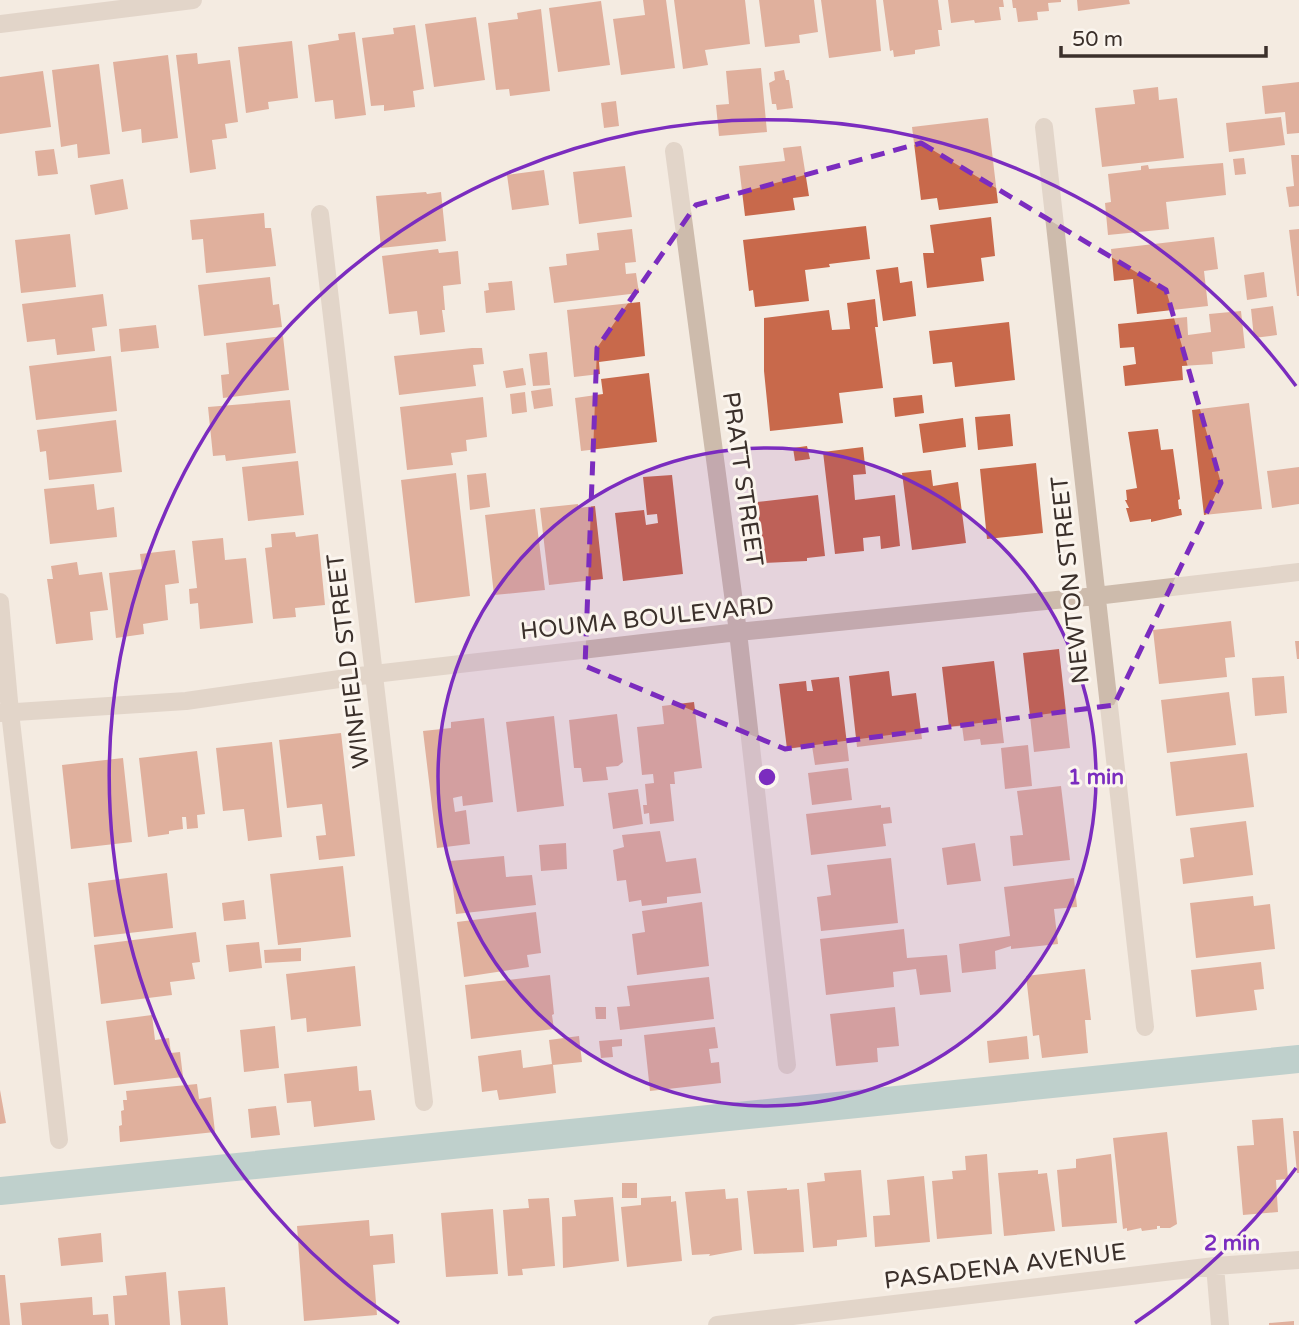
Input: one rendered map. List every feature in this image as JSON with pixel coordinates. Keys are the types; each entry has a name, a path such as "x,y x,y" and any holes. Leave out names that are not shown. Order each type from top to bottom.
{"street":[{"path":"0,24 193,0"},
{"name":"NEWTON STREET","path":"1044,127 1145,1027"},
{"name":"PRATT STREET","path":"674,151 738,632 787,1065"},
{"name":"WINFIELD STREET","path":"320,215 424,1102"},
{"name":"HOUMA BOULEVARD","path":"5,713 187,701 374,674 1299,572"},
{"path":"0,602 5,713 59,1140"},
{"name":"PASADENA AVENUE","path":"717,1325 1215,1266 1299,1260"},
{"path":"1215,1266 1220,1325"}],"highlighted area":[{"path":"921,143 1166,290 1221,483 1114,705 785,749 585,666 597,348 696,205"}],"building":[{"path":"643,0 666,0 675,68 621,75 613,19 645,15"},
{"path":"674,0 745,0 750,44 705,50 708,65 683,69"},
{"path":"759,0 814,0 818,32 799,35 800,43 765,47"},
{"path":"821,0 876,0 881,51 829,58"},
{"path":"883,0 938,0 942,30 938,30 940,46 894,57 893,50 890,51"},
{"path":"948,0 1003,0 1004,7 999,7 1001,20 951,23"},
{"path":"1012,0 1061,2 1048,3 1049,11 1037,12 1038,20 1018,22"},
{"path":"1077,0 1129,0 1130,4 1078,11"},
{"path":"601,1 610,65 558,72 549,8"},
{"path":"541,9 550,91 510,96 509,89 496,90 488,23 518,19 517,13"},
{"path":"476,17 485,80 434,87 425,24"},
{"path":"415,25 424,89 413,91 415,107 384,111 384,105 371,106 362,38 394,34 393,28"},
{"path":"355,32 366,115 335,119 333,100 315,102 308,45 339,40 338,34"},
{"path":"292,41 298,98 268,102 269,109 246,113 238,47"},
{"path":"197,53 198,64 230,60 238,122 225,124 227,138 212,140 216,169 190,173 176,55"},
{"path":"168,55 178,138 142,143 141,129 122,132 113,62"},
{"path":"99,64 110,154 78,158 77,144 61,147 52,70"},
{"path":"761,68 767,132 719,136 716,105 729,104 726,71"},
{"path":"784,70 786,80 789,80 793,108 777,110 776,104 772,104 769,83 775,80 774,72"},
{"path":"43,71 51,127 0,134 0,77"},
{"path":"1299,82 1299,133 1287,134 1285,112 1265,114 1262,86"},
{"path":"1158,87 1159,100 1177,98 1184,158 1102,167 1095,108 1135,104 1133,90"},
{"path":"616,101 619,126 604,128 601,103"},
{"path":"1281,117 1285,145 1229,152 1226,123"},
{"path":"988,118 998,203 939,210 937,198 921,200 912,127"},
{"path":"801,146 809,196 793,198 795,210 745,216 739,166 785,161 783,148"},
{"path":"54,149 58,174 38,176 35,151"},
{"path":"1291,155 1299,155 1299,206 1289,207 1286,187 1294,186"},
{"path":"1244,158 1246,174 1235,175 1233,159"},
{"path":"1223,163 1226,195 1166,202 1169,229 1108,235 1105,203 1111,202 1108,174 1141,170 1141,166 1148,165 1149,169"},
{"path":"625,166 632,217 579,224 573,172"},
{"path":"544,170 549,205 512,210 507,175"},
{"path":"123,179 128,209 95,215 90,185"},
{"path":"441,192 446,241 381,248 376,196"},
{"path":"264,213 265,228 271,228 276,266 206,273 203,239 192,240 190,220"},
{"path":"991,217 995,256 981,258 984,281 927,288 923,253 934,253 930,225"},
{"path":"866,226 870,259 805,270 809,301 755,307 753,290 749,291 743,240"},
{"path":"632,229 636,262 625,263 626,274 636,273 639,293 554,303 549,267 567,265 566,254 599,250 597,233"},
{"path":"1299,229 1299,296 1297,296 1289,230"},
{"path":"70,234 76,287 21,293 15,240"},
{"path":"1214,237 1218,269 1204,271 1208,306 1137,314 1133,279 1114,281 1111,249"},
{"path":"438,249 439,253 458,251 461,284 443,286 445,332 420,335 417,311 389,314 382,256"},
{"path":"898,267 900,283 912,281 916,316 883,321 876,270"},
{"path":"1264,272 1267,297 1247,300 1244,275"},
{"path":"270,277 273,305 279,304 282,327 204,336 198,285"},
{"path":"512,281 515,310 486,313 484,291 489,290 488,283"},
{"path":"103,294 107,326 92,328 95,351 57,355 55,339 27,342 22,304"},
{"path":"875,299 878,327 875,327 883,388 839,393 843,423 770,431 764,371 764,318 829,310 832,330 850,329 847,303"},
{"path":"640,302 645,356 599,362 600,374 574,377 567,310"},
{"path":"1273,306 1277,335 1254,338 1251,309"},
{"path":"1241,311 1245,348 1212,352 1213,364 1182,366 1183,380 1125,386 1123,366 1136,364 1134,347 1120,348 1118,324 1187,317 1188,335 1211,332 1209,314"},
{"path":"1009,322 1015,380 955,387 952,362 933,364 929,331"},
{"path":"156,325 159,348 121,352 119,329"},
{"path":"283,336 289,390 223,398 221,375 229,374 226,343"},
{"path":"482,348 484,364 473,365 476,386 399,395 394,356"},
{"path":"547,352 550,385 533,386 529,354"},
{"path":"111,356 117,411 36,420 29,366"},
{"path":"523,368 526,385 506,388 503,371"},
{"path":"649,373 657,442 581,451 575,398 603,394 601,379"},
{"path":"551,388 553,406 534,409 531,391"},
{"path":"525,392 527,412 512,414 510,394"},
{"path":"922,395 924,413 895,417 893,398"},
{"path":"483,397 487,437 466,440 467,451 451,453 453,465 407,470 400,407"},
{"path":"290,400 296,453 226,461 225,455 213,456 208,407"},
{"path":"1249,403 1262,509 1204,515 1192,410"},
{"path":"1010,414 1013,446 978,450 975,417"},
{"path":"963,418 966,447 923,453 919,424"},
{"path":"116,420 122,472 49,480 46,451 40,452 37,430"},
{"path":"1158,429 1161,450 1173,449 1179,509 1182,515 1151,522 1151,519 1130,522 1126,508 1129,508 1125,500 1126,490 1137,488 1128,432"},
{"path":"807,446 810,459 795,461 793,448"},
{"path":"863,447 866,474 853,475 855,500 895,495 900,546 881,549 880,536 863,538 864,551 835,554 823,452"},
{"path":"298,461 304,515 248,521 242,467"},
{"path":"1036,463 1043,533 987,539 980,469"},
{"path":"1299,467 1299,504 1272,508 1267,471"},
{"path":"931,470 933,486 958,482 966,543 912,550 902,473"},
{"path":"456,473 470,596 415,603 401,480"},
{"path":"486,473 490,507 470,510 467,475"},
{"path":"672,475 683,574 623,581 615,513 644,510 646,525 658,523 657,514 647,515 643,477"},
{"path":"94,484 97,510 114,507 117,537 50,544 44,489"},
{"path":"818,495 825,556 807,558 807,561 764,563 757,502"},
{"path":"578,504 578,508 595,506 603,579 549,585 540,508"},
{"path":"535,509 545,590 494,595 485,515"},
{"path":"295,532 296,537 318,534 325,605 295,608 296,617 273,619 265,548 272,547 271,534"},
{"path":"223,538 225,560 246,558 253,623 200,629 198,603 190,604 189,589 197,588 192,541"},
{"path":"175,550 179,583 165,585 168,620 143,624 144,634 116,638 109,573 142,569 140,554"},
{"path":"77,562 79,575 102,572 108,610 90,612 93,640 56,644 47,579 53,579 51,566"},
{"path":"1231,621 1235,657 1225,658 1227,677 1159,684 1153,630"},
{"path":"1295,641 1299,641 1299,659 1297,659"},
{"path":"1059,649 1070,748 1034,752 1023,653"},
{"path":"994,661 1004,743 981,745 980,739 964,741 962,726 949,727 942,667"},
{"path":"889,671 892,696 916,693 922,739 857,747 849,676"},
{"path":"1284,676 1287,713 1255,716 1252,678"},
{"path":"839,677 849,761 815,765 812,746 787,749 779,684 806,681 807,691 813,691 811,680"},
{"path":"1229,692 1236,745 1167,753 1161,700"},
{"path":"694,702 702,768 674,772 675,784 670,784 674,821 650,824 649,813 644,814 643,805 647,805 645,784 654,783 653,774 642,775 637,727 664,724 662,706"},
{"path":"617,714 623,762 618,766 606,767 608,780 583,782 581,768 574,768 569,720"},
{"path":"554,716 564,806 517,812 506,722"},
{"path":"484,718 493,802 463,806 462,796 453,798 455,812 466,810 470,844 437,848 423,731 451,728 451,722"},
{"path":"341,733 355,856 319,860 316,836 326,835 322,804 287,808 279,740"},
{"path":"272,742 282,837 248,841 244,809 223,811 216,748"},
{"path":"1028,745 1032,786 1005,789 1001,748"},
{"path":"197,751 205,814 197,815 198,828 187,829 186,817 182,817 183,829 148,837 139,758"},
{"path":"1247,753 1254,807 1176,816 1170,762"},
{"path":"123,758 132,842 71,849 62,765"},
{"path":"848,768 852,800 812,805 808,773"},
{"path":"1061,786 1070,860 1013,866 1010,836 1023,835 1017,791"},
{"path":"638,789 643,824 613,829 608,793"},
{"path":"881,805 881,808 890,807 892,823 883,824 886,846 811,855 806,814"},
{"path":"1246,821 1253,875 1183,884 1180,859 1194,857 1190,828"},
{"path":"660,831 666,862 696,858 701,893 667,897 667,903 642,906 641,900 629,902 626,880 617,881 613,850 624,847 622,835"},
{"path":"566,843 567,869 541,871 539,845"},
{"path":"975,843 981,881 947,885 942,848"},
{"path":"504,856 506,877 532,875 536,905 456,914 450,861"},
{"path":"891,858 898,923 821,931 817,897 831,895 827,865"},
{"path":"343,866 351,937 278,945 270,874"},
{"path":"167,873 173,928 94,937 88,883"},
{"path":"1074,878 1077,907 1054,909 1058,944 1011,949 1011,946 995,951 996,969 962,973 959,944 1010,936 1004,887"},
{"path":"1253,896 1254,906 1270,904 1275,949 1196,958 1190,903"},
{"path":"244,900 246,919 224,921 222,903"},
{"path":"702,902 709,966 637,975 632,934 645,932 642,911"},
{"path":"536,912 541,953 527,955 529,967 464,977 457,922"},
{"path":"904,929 907,958 947,955 951,992 920,995 916,969 893,972 894,987 826,995 820,939"},
{"path":"196,932 200,962 192,963 195,979 170,982 172,995 101,1004 94,945"},
{"path":"259,942 262,968 229,972 226,945"},
{"path":"301,948 301,961 265,963 264,950"},
{"path":"1261,962 1264,989 1254,990 1257,1010 1196,1017 1191,970"},
{"path":"355,966 361,1026 307,1032 306,1018 291,1020 286,974"},
{"path":"1085,969 1091,1020 1085,1020 1088,1053 1042,1058 1039,1035 1033,1036 1026,976"},
{"path":"550,975 554,1029 471,1039 465,985"},
{"path":"709,977 714,1019 620,1030 617,1007 630,1006 627,986"},
{"path":"595,1007 606,1007 606,1019 596,1019"},
{"path":"895,1007 899,1046 877,1048 878,1062 836,1066 830,1014"},
{"path":"152,1015 155,1040 169,1038 171,1053 180,1052 183,1077 114,1085 106,1021"},
{"path":"275,1026 279,1068 244,1072 240,1030"},
{"path":"715,1027 718,1048 709,1049 711,1063 719,1062 721,1083 650,1091 644,1035"},
{"path":"579,1036 582,1062 553,1065 556,1093 499,1100 497,1090 482,1092 478,1056 521,1050 523,1068 552,1064 549,1040"},
{"path":"1027,1036 1029,1059 989,1063 987,1041"},
{"path":"622,1039 622,1046 612,1047 613,1057 601,1058 599,1041"},
{"path":"357,1066 359,1091 371,1090 375,1120 314,1127 311,1101 287,1103 284,1074"},
{"path":"197,1084 199,1099 211,1097 215,1132 120,1142 119,1126 122,1125 123,1100 127,1100 126,1091"},
{"path":"0,1090 6,1123 0,1124"},
{"path":"276,1106 280,1135 251,1138 248,1109"},
{"path":"1283,1118 1288,1179 1276,1180 1278,1212 1243,1215 1237,1146 1254,1145 1252,1120"},
{"path":"1293,1131 1299,1131 1299,1173 1297,1173"},
{"path":"1167,1132 1177,1224 1170,1228 1157,1226 1157,1229 1127,1231 1127,1228 1123,1229 1113,1138"},
{"path":"987,1154 992,1234 937,1239 932,1181 953,1179 952,1171 966,1170 965,1156"},
{"path":"1111,1154 1117,1223 1062,1227 1057,1170 1076,1168 1076,1159"},
{"path":"861,1170 867,1237 837,1240 837,1246 813,1248 807,1183 825,1181 824,1173"},
{"path":"1038,1170 1038,1174 1047,1173 1055,1231 1004,1236 998,1173"},
{"path":"924,1176 930,1242 875,1247 873,1216 890,1215 887,1180"},
{"path":"622,1183 637,1183 637,1198 622,1198"},
{"path":"725,1189 726,1199 738,1198 742,1250 709,1256 710,1254 692,1255 685,1192"},
{"path":"799,1189 804,1252 754,1254 747,1191"},
{"path":"671,1196 671,1202 676,1201 682,1261 627,1267 621,1207 641,1205 641,1198"},
{"path":"613,1197 619,1261 563,1268 562,1217 576,1216 574,1200"},
{"path":"549,1198 555,1266 522,1269 523,1275 508,1276 503,1210 529,1208 528,1199"},
{"path":"493,1209 498,1274 446,1277 441,1213"},
{"path":"369,1220 370,1236 393,1234 395,1263 373,1265 377,1315 304,1321 297,1226"},
{"path":"101,1233 103,1262 61,1266 58,1238"},
{"path":"166,1272 170,1325 115,1325 113,1296 127,1295 125,1276"},
{"path":"0,1275 5,1275 10,1325 0,1325"},
{"path":"225,1287 228,1325 181,1325 178,1291"},
{"path":"92,1297 93,1315 108,1314 109,1325 22,1325 20,1303"},
{"path":"1294,1321 1294,1325 1269,1325 1269,1323"}],"waterway":[{"path":"0,1191 1299,1059"}]}
